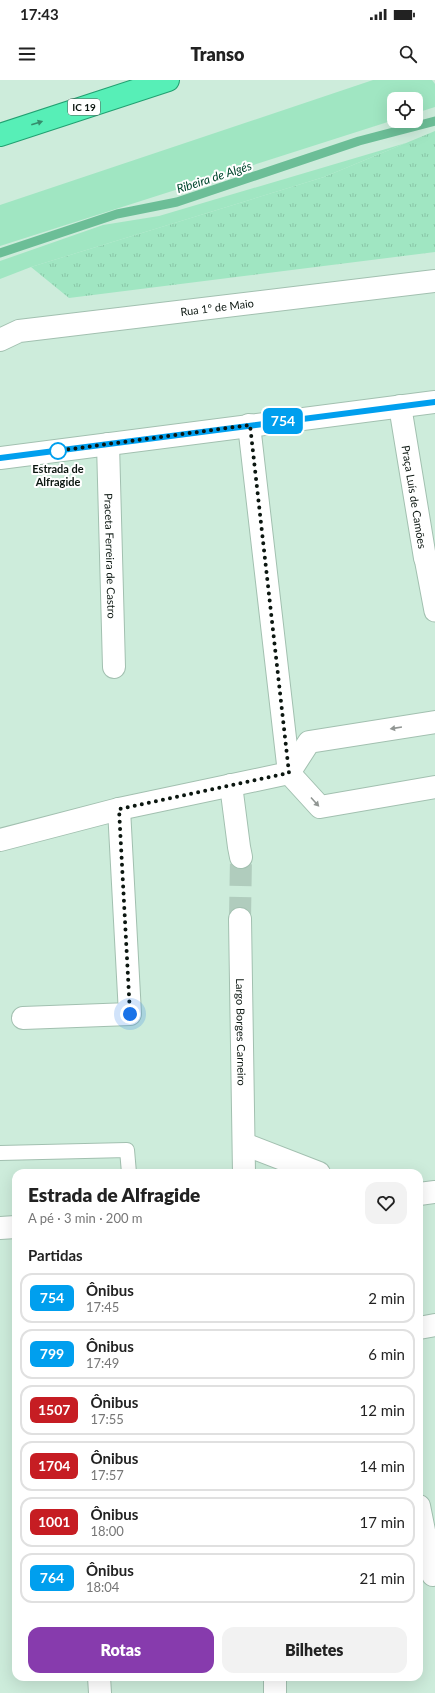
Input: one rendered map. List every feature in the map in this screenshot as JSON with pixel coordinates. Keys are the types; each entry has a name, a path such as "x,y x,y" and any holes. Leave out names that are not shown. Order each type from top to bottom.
{"highway":[{"name":"IC 19","path":"0,135 168,80"}],"street":[{"name":"Rua 1º de Maio","path":"0,340 19,331 435,281"},
{"path":"0,458 435,402"},
{"name":"Praça Luís de Camões","path":"400,406 435,611"},
{"path":"250,425 289,773 320,807 435,787"},
{"name":"Praceta Ferreira de Castro","path":"108,444 114,667"},
{"path":"0,840 119,809 289,773 310,742 435,722"},
{"path":"231,785 238,847 241,857"},
{"path":"24,1018 130,1014 119,809"},
{"name":"Largo Borges Carneiro","path":"240,919 244,1169"},
{"path":"244,1144 309,1169"},
{"path":"423,1194 435,1192"},
{"path":"0,1228 12,1227"},
{"path":"423,1327 435,1325"},
{"path":"423,1526 433,1575"},
{"path":"99,1681 100,1693"},
{"path":"275,1681 275,1693"}],"lane":[{"path":"0,1153 127,1150 129,1169"}],"green space":[{"path":"373,80 432,80 435,84 435,107 423,111 423,92 387,92 387,122 0,246 0,205"},
{"path":"435,131 435,252 69,298 31,267 324,177"},
{"path":"406,143 324,177 31,267 0,279 0,261 103,225 159,216"}],"waterway":[{"name":"Ribeira de Algés","path":"0,253 117,214 177,202 359,141 435,121"}],"tunnel":[{"path":"240,919 241,857"}],"bus line":[{"name":"754","path":"0,458 435,402"}],"place":[{"name":"Estrada de Alfragide","path":"58,451"}],"route":[{"path":"58,451 56,451 250,425 289,773 119,809 130,1014"}]}
